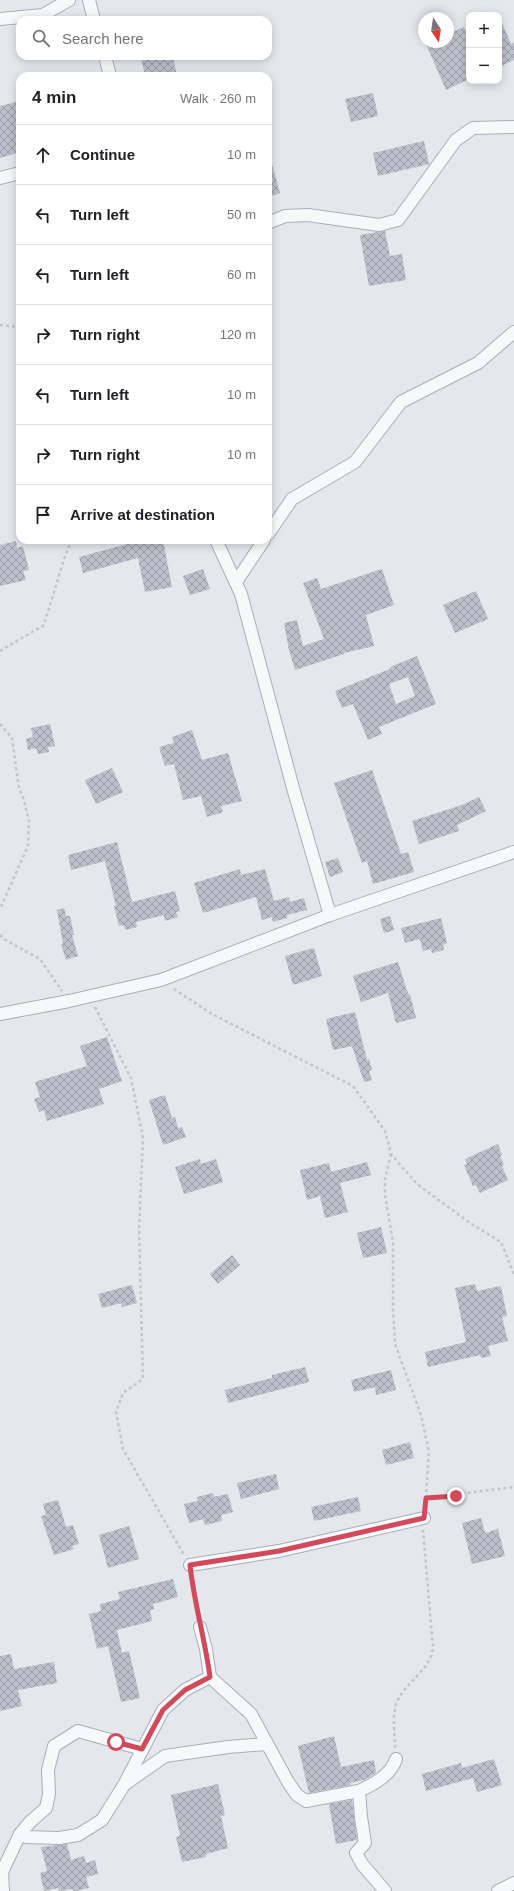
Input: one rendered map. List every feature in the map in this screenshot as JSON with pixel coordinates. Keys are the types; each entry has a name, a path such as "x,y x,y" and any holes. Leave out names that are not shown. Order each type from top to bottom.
{"street":[{"path":"32,16 43,15 69,0"},
{"path":"89,0 93,16"},
{"path":"0,19 16,18"},
{"path":"106,60 109,72"},
{"path":"272,221 285,216 308,215 379,225 398,220 456,140 473,128 514,127"},
{"path":"0,178 16,174"},
{"path":"272,528 292,499 354,462 401,402 478,363 514,332"},
{"path":"218,544 241,594 293,788 330,915"},
{"path":"236,582 261,544"},
{"path":"0,1014 69,1001 161,980 330,915 514,852"},
{"path":"190,1565 279,1551 424,1518"},
{"path":"200,1627 210,1677 251,1714 288,1782 297,1795 306,1801 359,1791 369,1786 391,1770 396,1758"},
{"path":"20,1834 26,1837 59,1838 78,1835 102,1820 124,1785 163,1710 185,1690 210,1677"},
{"path":"3,1891 1,1872 20,1834 30,1822 46,1808 49,1794 48,1770 54,1746 78,1731 142,1749"},
{"path":"124,1785 165,1756 228,1747 267,1744"},
{"path":"359,1791 365,1842 356,1852 362,1864 385,1891"},
{"path":"498,1891 514,1883"}],"path":[{"path":"0,325 16,327"},
{"path":"0,651 44,625 64,559 70,544"},
{"path":"0,724 12,738 19,789 24,797 29,821 28,846 0,909"},
{"path":"0,935 40,959 69,1001"},
{"path":"161,980 212,1014 353,1086 385,1131 391,1154 417,1184 470,1223 501,1242 514,1274"},
{"path":"89,996 131,1078 143,1138 139,1230 143,1379 123,1393 116,1412 123,1449 190,1565 193,1593 200,1627"},
{"path":"391,1154 385,1179 384,1196 393,1242 393,1309 395,1344 421,1414 429,1452 422,1532 433,1648 429,1662 402,1693 397,1704 395,1715 396,1758"},
{"path":"426,1498 456,1496 483,1490 514,1488"}],"building":[{"path":"502,23 511,44 514,42 514,60 502,66"},
{"path":"464,27 466,31 466,80 446,90 428,48 454,48 454,31"},
{"path":"142,60 174,60 176,72 144,72"},
{"path":"373,93 378,116 351,122 345,99"},
{"path":"16,102 16,153 0,158 0,106"},
{"path":"424,141 429,164 378,176 373,153"},
{"path":"272,165 280,193 272,196"},
{"path":"385,231 390,256 402,254 406,280 369,286 360,235"},
{"path":"16,541 17,548 23,546 29,570 23,571 26,580 0,586 0,545"},
{"path":"128,544 164,544 172,587 145,592 138,558 83,573 79,557"},
{"path":"203,569 210,589 190,595 183,576"},
{"path":"382,569 394,605 366,615 374,646 344,653 295,670 289,650 284,623 297,620 303,646 324,639 303,583 317,578 321,589"},
{"path":"476,591 488,619 455,633 443,605"},
{"path":"417,656 436,704 379,727 382,734 368,740 353,704 342,708 335,691 390,669 390,667","holes":["408,677 415,696 396,704 389,684"]},
{"path":"50,724 55,746 48,747 49,752 38,754 36,748 28,750 26,739 33,737 31,728"},
{"path":"192,730 202,760 228,753 242,801 221,806 223,812 207,817 201,796 183,800 174,764 165,766 159,747 174,743 172,737"},
{"path":"112,768 123,792 96,804 85,780"},
{"path":"372,770 401,854 408,852 414,872 373,884 367,861 362,863 334,783"},
{"path":"479,797 486,811 457,825 459,831 419,844 412,821 462,805"},
{"path":"117,842 132,902 175,891 180,911 176,912 178,917 165,921 164,915 136,922 137,927 125,930 124,925 119,926 114,906 116,906 105,861 71,870 68,855"},
{"path":"338,858 343,872 330,877 325,862"},
{"path":"240,869 241,875 265,869 274,901 289,897 290,902 304,898 307,910 287,915 287,918 273,922 272,917 262,920 256,897 203,913 194,883"},
{"path":"64,908 66,916 70,916 74,935 72,935 78,956 66,960 61,944 63,944 57,910"},
{"path":"390,916 394,930 384,933 380,919"},
{"path":"441,918 447,943 443,945 444,950 432,953 431,949 423,951 420,939 405,943 401,928"},
{"path":"314,948 322,976 293,985 285,956"},
{"path":"398,962 408,994 410,994 416,1018 396,1023 388,993 361,1002 353,976"},
{"path":"355,1012 367,1060 369,1059 372,1070 369,1071 372,1080 364,1082 352,1046 333,1050 326,1019"},
{"path":"107,1037 122,1081 99,1089 104,1104 47,1121 44,1110 39,1112 34,1099 40,1097 35,1082 87,1066 80,1046"},
{"path":"165,1095 172,1118 175,1117 178,1128 182,1127 186,1137 163,1145 149,1100"},
{"path":"498,1144 502,1155 500,1156 504,1165 502,1166 508,1180 480,1193 476,1185 473,1186 464,1165 467,1164 465,1159"},
{"path":"200,1159 201,1164 216,1159 223,1182 184,1194 175,1167"},
{"path":"367,1162 371,1175 340,1183 348,1212 325,1218 320,1196 307,1200 300,1170 329,1163 331,1172"},
{"path":"381,1227 387,1253 363,1258 357,1233"},
{"path":"232,1255 240,1265 218,1284 210,1274"},
{"path":"475,1284 477,1291 501,1286 507,1316 502,1317 508,1341 488,1346 491,1356 481,1358 480,1355 428,1367 425,1352 466,1342 455,1288"},
{"path":"132,1285 137,1303 122,1307 121,1303 102,1308 98,1294"},
{"path":"305,1367 309,1382 228,1403 225,1390 272,1378 272,1375"},
{"path":"391,1370 396,1390 376,1395 375,1387 354,1392 351,1380"},
{"path":"410,1442 414,1458 386,1465 382,1450"},
{"path":"276,1474 279,1489 241,1499 237,1483"},
{"path":"213,1493 214,1497 228,1494 233,1512 221,1515 222,1521 205,1525 203,1519 189,1523 184,1504 198,1501 197,1497"},
{"path":"358,1497 361,1511 314,1521 311,1507"},
{"path":"58,1500 66,1527 73,1525 79,1544 72,1546 74,1549 54,1555 41,1516 46,1515 43,1504"},
{"path":"481,1518 485,1533 498,1529 505,1556 472,1564 462,1523"},
{"path":"129,1526 139,1559 108,1568 99,1535"},
{"path":"173,1579 178,1597 153,1604 154,1609 150,1610 152,1621 117,1630 122,1653 129,1651 140,1698 121,1702 108,1646 97,1649 89,1614 101,1611 100,1604 120,1599 118,1592"},
{"path":"11,1654 14,1669 54,1662 57,1683 18,1690 22,1706 0,1711 0,1656"},
{"path":"334,1736 341,1767 374,1760 376,1773 364,1780 350,1783 351,1785 309,1793 298,1746"},
{"path":"494,1759 502,1785 477,1792 473,1778 426,1791 422,1774 461,1763 462,1768"},
{"path":"218,1784 225,1815 221,1816 228,1848 206,1854 206,1857 182,1862 176,1837 180,1836 171,1795"},
{"path":"352,1800 357,1840 336,1844 329,1804"},
{"path":"67,1844 71,1860 84,1856 86,1863 95,1860 98,1874 86,1877 89,1888 76,1891 73,1891 73,1889 59,1891 58,1888 44,1891 40,1873 47,1871 41,1847"}],"route":[{"path":"116,1742 142,1749 163,1710 185,1690 210,1677 206,1649 193,1593 190,1565 279,1551 424,1518 426,1498 456,1496"}]}
